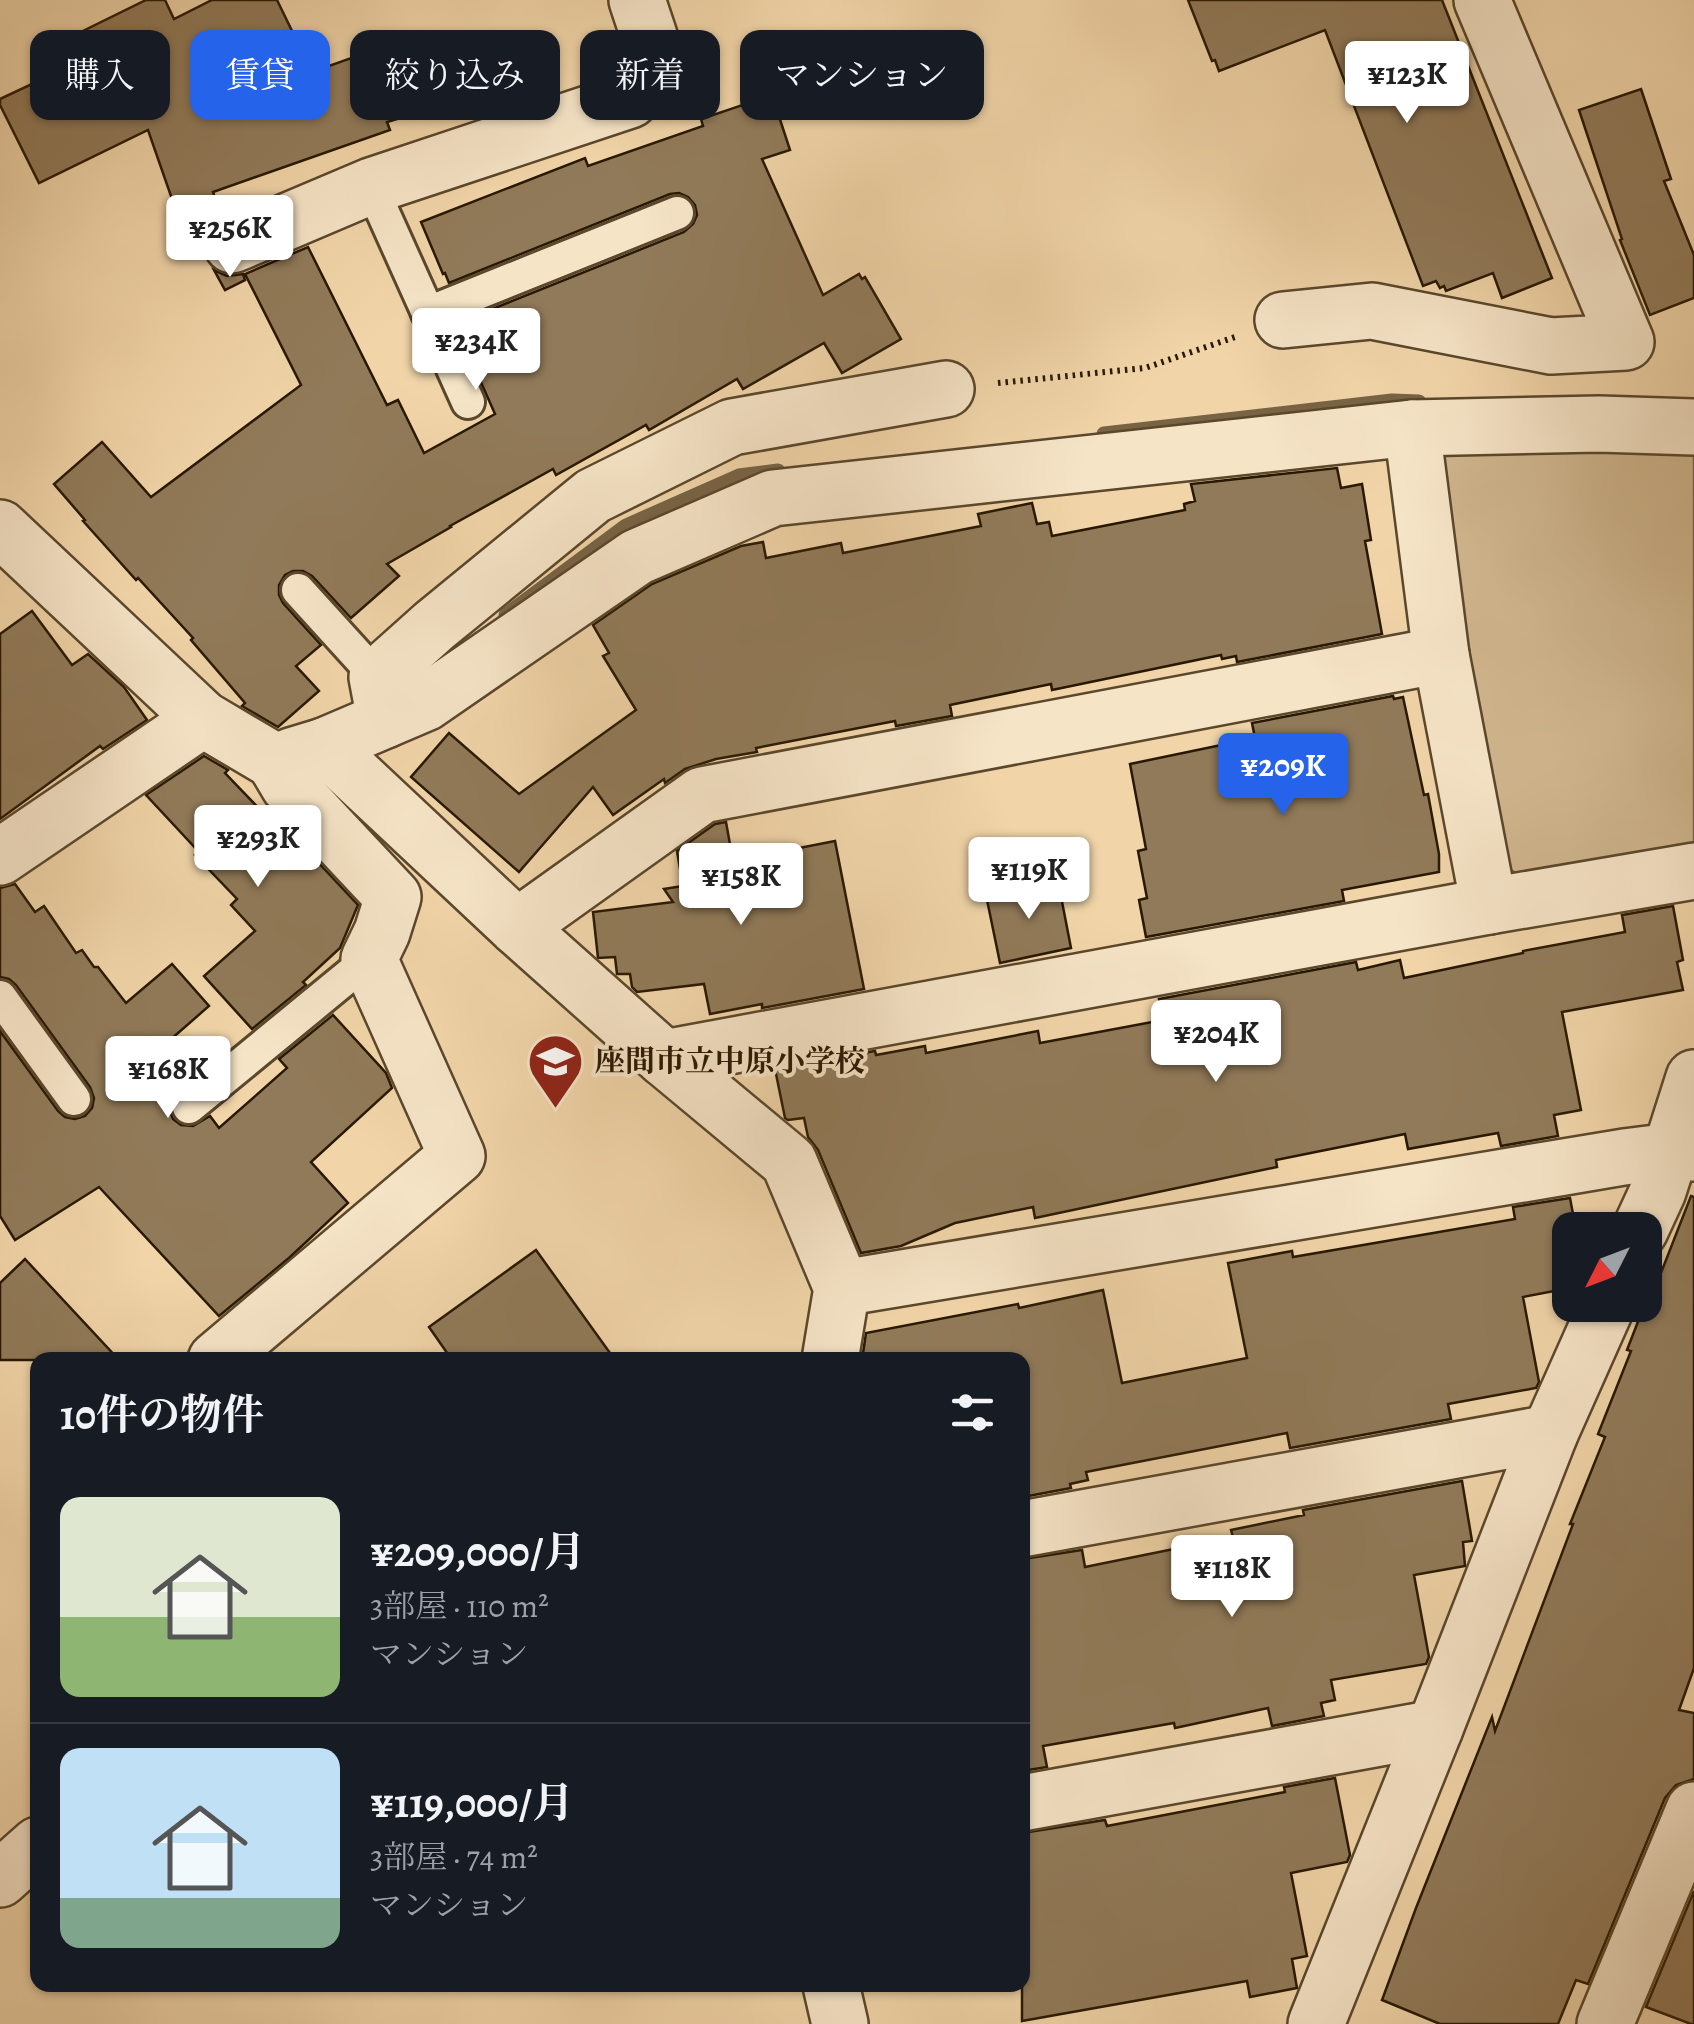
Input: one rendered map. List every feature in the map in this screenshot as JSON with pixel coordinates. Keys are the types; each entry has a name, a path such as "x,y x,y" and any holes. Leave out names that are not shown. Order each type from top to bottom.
{"street":[{"path":"232,245 372,186 630,100 660,68 637,0"},
{"path":"1283,320 1372,310 1552,346 1626,342 1482,0"},
{"path":"225,1352 457,1156 369,960 393,897 288,786 299,754 381,698 434,626 593,496 732,427 946,389"},
{"path":"381,698 425,703 638,557 773,498 1412,428 1598,424 1694,427"},
{"path":"1412,428 1441,655 1489,906"},
{"path":"0,528 202,719 299,754 517,927 664,1058 789,1162 842,1288 831,1352"},
{"path":"517,927 702,795 1441,655"},
{"path":"2,851 202,719"},
{"path":"664,1058 1694,871"},
{"path":"1650,1212 1683,1152 1694,1078"},
{"path":"842,1288 1604,1160 1683,1152"},
{"path":"1314,2024 1550,1433 1599,1322"},
{"path":"1030,1528 1550,1433"},
{"path":"1030,1802 1435,1728"},
{"path":"1605,2024 1694,1811"},
{"path":"0,1879 30,1853"},
{"path":"833,1992 840,2024"}],"lane":[{"path":"372,186 468,402"},
{"path":"428,313 677,213"},
{"path":"298,590 381,698"},
{"path":"190,1108 369,960"},
{"path":"0,997 74,1099"}],"path":[{"path":"946,389 1145,368 1283,320"}],"shaded area":[{"path":"1437,440 1694,445 1694,849 1524,878 1501,864 1458,655"}],"building":[{"path":"146,0 165,0 174,19 212,0 277,0 292,30 190,30 190,120 330,120 330,66 350,58 350,120 394,120 387,122 390,130 213,192 221,216 207,227 201,240 202,250 172,199 148,130 39,183 0,99 30,85 30,120 170,120 170,30 85,30"},
{"path":"1188,0 1442,0 1552,278 1502,298 1493,273 1446,291 1436,281 1423,286 1325,30 1219,71"},
{"path":"1641,89 1671,179 1664,181 1694,255 1694,298 1650,315 1620,240 1579,110"},
{"path":"740,106 740,120 780,120 790,150 762,159 823,295 859,274 862,279 865,277 901,339 842,373 824,343 743,389 737,379 649,430 646,425 556,475 553,469 387,564 399,576 351,618 312,576 303,571 285,575 279,585 283,603 321,645 296,666 319,691 278,727 242,706 245,703 193,638 136,580 54,484 102,442 151,497 301,385 245,274 308,247 387,405 398,400 424,453 495,414 467,351 477,346 465,320 684,232 697,215 695,205 679,193 670,194 449,283 421,222 585,158 588,166 703,126 701,120 720,120 720,113"},
{"path":"214,270 227,276 243,274 245,280 225,290"},
{"path":"1337,468 1341,488 1362,484 1371,540 1365,541 1382,634 1237,662 1236,656 1222,659 1221,655 1052,690 1051,684 950,705 952,716 896,726 895,721 756,748 757,752 685,769 613,815 593,787 519,872 411,777 449,733 519,794 636,710 603,656 609,653 593,625 652,584 741,546 763,542 766,558 841,543 843,553 981,526 978,514 1032,503 1037,524 1049,522 1052,536 1185,510 1184,504 1195,501 1191,484"},
{"path":"32,611 72,665 88,654 124,687 147,720 103,749 100,746 0,819 0,634"},
{"path":"1403,697 1424,795 1428,794 1439,872 1342,890 1344,901 1146,937 1139,900 1147,898 1138,851 1146,849 1130,764 1255,738 1252,723"},
{"path":"204,756 228,770 225,773 295,846 299,842 358,905 340,948 303,982 306,985 252,1029 204,976 255,931 231,905 237,899 146,795"},
{"path":"726,822 733,861 835,841 864,989 710,1014 704,984 637,992 630,974 617,974 615,957 598,958 593,912 673,902 664,889 683,886 677,851 715,824"},
{"path":"1058,881 1071,948 1000,963 986,895"},
{"path":"15,884 35,912 44,906 76,953 82,950 126,1003 172,964 209,1006 162,1047 187,1083 170,1101 173,1119 181,1125 193,1126 210,1116 219,1128 287,1068 279,1059 333,1015 386,1073 392,1088 311,1162 348,1203 219,1316 99,1187 15,1240 0,1216 0,1031 65,1117 85,1116 94,1098 16,985 0,977 0,888"},
{"path":"1673,906 1683,960 1677,962 1683,990 1562,1012 1581,1110 1554,1115 1558,1136 1501,1146 1498,1133 1408,1149 1405,1134 1276,1160 1277,1167 1035,1218 1033,1207 955,1223 901,1246 861,1253 818,1150 808,1137 804,1118 785,1118 775,1069 875,1051 876,1055 925,1046 926,1053 1038,1031 1040,1043 1163,1020 1159,999 1356,962 1358,970 1400,960 1404,978 1625,932 1622,915"},
{"path":"1691,1196 1694,1197 1694,1668 1679,1710 1694,1713 1694,1779 1676,1785 1665,1798 1588,1984 1576,1980 1558,2024 1440,2024 1382,2000 1492,1717 1495,1731 1605,1437 1598,1434 1631,1351 1627,1350 1638,1322 1662,1322 1662,1270"},
{"path":"1570,1198 1573,1212 1552,1212 1552,1291 1523,1297 1539,1382 1536,1388 1448,1404 1451,1419 1290,1448 1287,1433 1086,1472 1088,1480 1070,1484 1071,1488 1030,1496 1030,1352 863,1352 866,1333 1103,1290 1122,1383 1247,1358 1228,1263 1292,1251 1293,1257 1515,1219 1513,1207"},
{"path":"536,1250 609,1352 446,1352 429,1327"},
{"path":"25,1259 112,1352 30,1352 30,1360 0,1360 0,1283"},
{"path":"1462,1481 1472,1541 1463,1542 1465,1566 1414,1575 1429,1657 1426,1664 1331,1680 1335,1700 1321,1703 1324,1716 1272,1726 1268,1708 1175,1728 1174,1723 1043,1746 1047,1767 1030,1770 1030,1558 1082,1550 1085,1567 1233,1537 1231,1530 1304,1515 1303,1510"},
{"path":"1335,1778 1350,1855 1347,1862 1291,1873 1307,1956 1292,1959 1297,1988 1250,1997 1247,1981 1022,2021 1022,1992 1030,1992 1030,1832 1105,1820 1107,1826 1285,1792 1284,1787"},
{"path":"1694,1891 1694,2024 1691,2024 1646,2007"}],"waterway":[{"path":"1104,434 1392,401 1419,402"},
{"path":"506,615 626,526 739,476 778,471"}],"place":[{"name":"座間市立中原小学校","path":"556,1110"}]}
